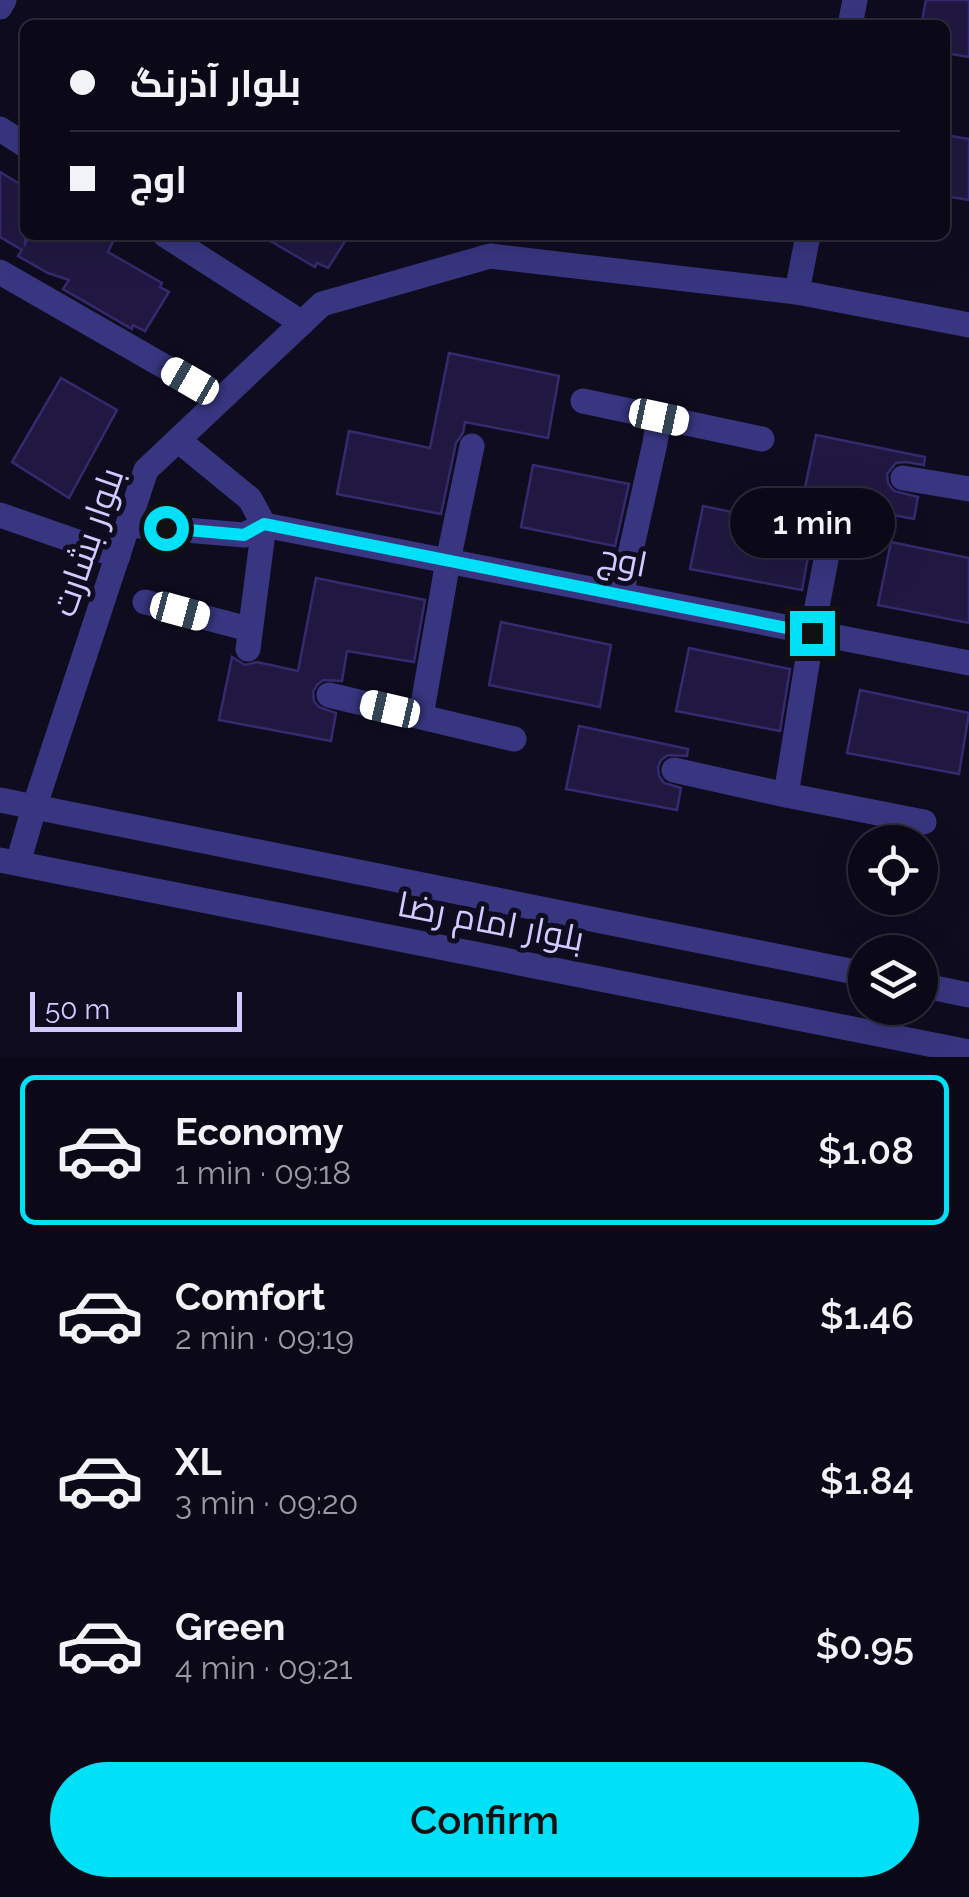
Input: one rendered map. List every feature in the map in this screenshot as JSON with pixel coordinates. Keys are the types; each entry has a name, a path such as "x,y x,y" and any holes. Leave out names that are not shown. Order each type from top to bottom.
{"street":[{"path":"0,7 4,0"},
{"path":"173,240 302,323"},
{"path":"797,292 807,240"},
{"name":"بلوار بشارت","path":"9,862 34,808 146,470 322,304 490,256 797,292 969,325"},
{"path":"0,272 221,399"},
{"path":"583,401 762,439"},
{"path":"621,595 659,417"},
{"path":"145,602 248,639 264,524 250,499 178,440"},
{"path":"421,716 472,446"},
{"path":"903,478 969,488"},
{"path":"0,515 118,556"},
{"path":"128,525 244,535 264,524"},
{"name":"اوج","path":"264,524 969,664"},
{"path":"786,796 832,528"},
{"path":"329,695 514,739"},
{"path":"674,770 924,822"},
{"name":"بلوار امام رضا","path":"0,800 848,971"},
{"name":"بلوار امام رضا","path":"9,862 969,1052"},
{"path":"938,989 969,995"}],"building":[{"path":"926,0 969,0 969,57 950,54 950,20 922,20"},
{"path":"950,136 969,139 969,200 950,197"},
{"path":"0,172 20,184 20,240 25,240 25,244 27,240 114,240 108,252 162,283 160,287 169,292 145,331 133,325 132,329 63,289 69,280 18,256 22,250 0,237"},
{"path":"269,240 346,240 328,268 317,263 315,267"},
{"path":"449,353 559,376 548,438 465,422 456,443 441,514 337,494 349,431 430,448"},
{"path":"61,378 117,410 69,498 12,462"},
{"path":"816,435 925,457 924,465 896,463 887,474 894,491 918,497 914,519 803,497"},
{"path":"533,465 629,484 615,546 521,527"},
{"path":"703,506 813,529 802,590 690,569"},
{"path":"891,542 969,558 969,623 878,605"},
{"path":"316,578 425,600 414,662 347,651 342,681 323,680 313,692 319,707 336,713 331,741 219,720 232,657 245,665 257,662 298,671"},
{"path":"501,622 611,645 600,707 489,685"},
{"path":"689,648 790,669 780,731 676,711"},
{"path":"860,690 969,713 959,774 847,753"},
{"path":"579,726 688,749 687,756 668,755 658,767 664,783 681,788 677,810 566,789"}],"route":[{"path":"166,528 244,535 264,524 812,633"}]}
